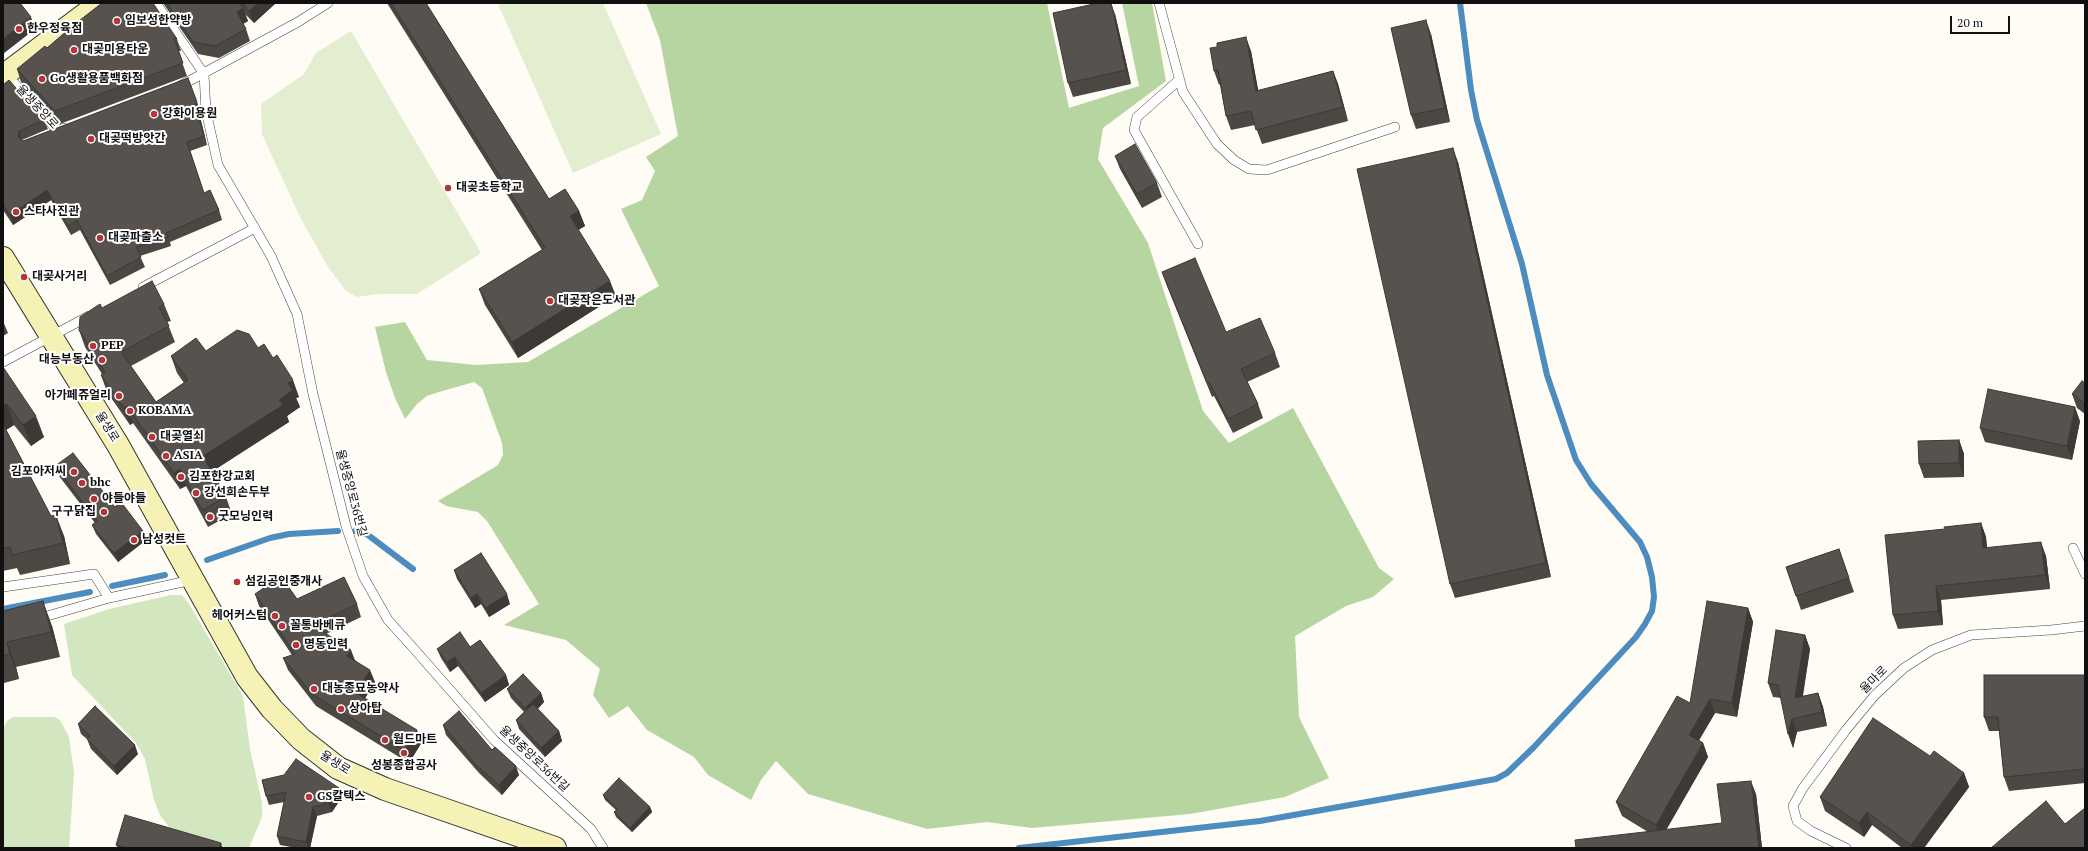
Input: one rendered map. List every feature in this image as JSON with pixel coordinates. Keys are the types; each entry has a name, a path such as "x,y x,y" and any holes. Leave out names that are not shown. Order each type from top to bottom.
{"street":[{"name":"율생중앙로","path":"4,75 100,3"},
{"name":"율생로","path":"3,258 50,337 118,445 247,677 272,709 301,740 338,768 385,789 555,848"}],"lane":[{"path":"156,3 204,74"},
{"path":"174,89 204,74 328,3"},
{"path":"1159,3 1183,92 1217,144 1234,160 1249,169 1267,170 1395,127"},
{"name":"율생중앙로36번길","path":"204,74 206,112 218,165 271,256 297,314 313,394 346,526 363,576 388,620 494,740 591,829 603,848"},
{"name":"율생중앙로","path":"4,75 55,133 72,125"},
{"path":"1179,80 1137,117 1134,130 1198,244"},
{"path":"136,290 255,228"},
{"path":"3,362 96,312"},
{"path":"2073,548 2085,574"},
{"path":"3,586 94,574 109,598"},
{"path":"28,621 109,598 192,580"},
{"name":"율마로","path":"1846,848 1811,831 1797,821 1793,806 1803,788 1874,695 1899,672 1932,650 1970,635 2051,630 2085,626"}],"green space":[{"path":"603,3 661,134 573,173 498,4"},
{"path":"646,3 1047,3 1069,108 1139,86 1122,3 1152,3 1166,81 1103,128 1098,159 1148,243 1203,411 1229,443 1293,408 1379,568 1394,579 1373,597 1346,606 1295,636 1299,717 1329,778 1285,797 1190,814 1032,828 987,822 927,829 808,794 776,761 761,780 751,800 708,775 694,757 647,730 628,706 609,718 593,695 600,669 566,640 504,625 539,604 487,521 478,512 446,506 438,501 498,465 503,455 502,443 482,388 474,382 427,396 417,404 405,419 395,398 386,372 375,327 405,322 427,360 476,365 528,362 659,286 621,209 642,200 655,171 646,157 678,136 660,40"},
{"path":"351,31 481,253 417,294 379,294 357,297 346,291 328,267 300,217 262,134 261,104 304,74 316,53"},
{"path":"171,595 182,595 189,604 243,696 250,749 262,803 262,817 249,848 217,848 186,840 169,827 160,815 154,800 145,759 136,743 72,675 64,624 109,609"},
{"path":"13,717 54,717 60,720 69,737 74,773 69,848 3,848 3,728 8,720"}],"building":[{"path":"7,3 20,3 31,17 3,39 3,6"},
{"path":"102,3 153,3 177,39 174,38 183,63 55,111 17,69 45,46 47,48"},
{"path":"167,3 240,3 243,8 237,12 246,29 215,46 193,42"},
{"path":"242,3 258,3 249,11"},
{"path":"391,3 426,3 549,199 565,189 579,211 570,216 610,281 512,342 479,289 545,248"},
{"path":"1098,3 1111,3 1126,70 1068,83 1053,13"},
{"path":"1426,20 1445,108 1411,115 1391,28"},
{"path":"1246,37 1256,91 1333,71 1343,107 1256,130 1251,111 1226,116 1218,70 1214,71 1210,48 1217,47 1217,43"},
{"path":"188,78 197,102 195,104 204,136 187,142 204,193 210,190 219,210 166,233 168,237 136,247 141,257 107,276 77,220 68,226 47,190 10,215 3,205 3,85 9,80 44,120 19,131 18,137 23,141"},
{"path":"1135,144 1157,183 1137,194 1115,156"},
{"path":"1453,148 1546,563 1450,584 1357,169"},
{"path":"1195,258 1226,332 1260,318 1275,353 1241,369 1258,404 1228,419 1209,382 1207,383 1162,272"},
{"path":"152,281 164,304 159,307 169,326 121,352 156,402 188,380 171,356 196,338 206,351 237,330 249,334 258,348 264,344 273,358 277,355 293,380 288,383 293,390 279,400 283,405 203,456 226,497 202,510 180,469 174,473 127,406 124,408 101,375 105,372 79,330 80,317 100,304 102,308"},
{"path":"3,367 36,416 23,425 7,404 3,406"},
{"path":"2082,381 2085,383 2085,404 2072,394"},
{"path":"1988,389 2075,407 2067,446 1980,428"},
{"path":"3,424 51,516 56,515 63,543 12,555 10,547 3,549"},
{"path":"1959,440 1959,463 1919,464 1918,441"},
{"path":"73,453 115,507 121,502 143,531 114,553 92,525 97,521 55,466"},
{"path":"1981,523 1983,548 2041,542 2045,575 1936,586 1938,611 1893,615 1885,535 1945,529 1944,527"},
{"path":"1839,549 1849,578 1796,596 1786,567"},
{"path":"481,553 507,594 486,608 477,594 471,598 454,570"},
{"path":"281,576 297,599 344,577 357,604 313,625 351,650 347,656 370,670 356,693 417,730 405,751 312,694 283,658 295,654 255,594"},
{"path":"43,601 51,632 7,642 10,654 3,656 3,611"},
{"path":"1707,601 1748,608 1732,703 1710,699 1689,735 1703,743 1656,825 1616,802 1677,696 1690,703"},
{"path":"1776,630 1805,635 1795,698 1818,693 1822,712 1792,719 1788,734 1778,685 1768,683"},
{"path":"460,632 470,647 480,640 506,675 481,693 455,657 447,662 437,649"},
{"path":"523,674 541,693 525,708 507,689"},
{"path":"1984,675 2085,675 2085,769 2004,777 1998,717 1984,717"},
{"path":"533,704 559,731 541,748 516,720"},
{"path":"95,706 135,745 114,766 87,739 90,736 78,724"},
{"path":"459,711 492,750 495,747 516,766 499,785 475,764 443,725"},
{"path":"1873,718 1930,756 1934,751 1964,773 1911,845 1867,812 1859,823 1820,797"},
{"path":"296,759 339,788 328,803 313,807 306,842 277,836 286,792 266,796 262,780 284,775"},
{"path":"619,778 650,807 630,828 614,812 618,809 603,795"},
{"path":"1751,781 1759,848 1576,848 1575,840 1722,823 1717,784"},
{"path":"2046,801 2065,824 2085,808 2085,848 1991,848"},
{"path":"125,815 221,843 219,848 127,848 116,845"}],"waterway":[{"path":"1019,848 1260,821 1496,779 1507,773 1534,747 1636,637 1652,611 1654,597 1652,577 1647,557 1640,542 1591,484 1576,460 1547,375 1522,264 1477,120 1471,90 1460,3"},
{"path":"207,560 270,538 289,534 338,531"},
{"path":"355,531 368,535 413,569"},
{"path":"112,586 165,575"},
{"path":"3,609 90,592"}],"place":[{"name":"임보성한약방","path":"117,21"},
{"name":"한우정육점","path":"19,29"},
{"name":"대곶미용타운","path":"74,50"},
{"name":"Go생활용품백화점","path":"42,79"},
{"name":"강화이용원","path":"154,114"},
{"name":"대곶떡방앗간","path":"91,139"},
{"name":"대곶초등학교","path":"448,188"},
{"name":"스타사진관","path":"16,212"},
{"name":"대곶파출소","path":"100,238"},
{"name":"대곶사거리","path":"24,277"},
{"name":"대곶작은도서관","path":"550,301"},
{"name":"PEP","path":"93,346"},
{"name":"대능부동산","path":"102,360"},
{"name":"아가페쥬얼리","path":"119,396"},
{"name":"KOBAMA","path":"130,411"},
{"name":"대곶열쇠","path":"152,437"},
{"name":"ASIA","path":"166,456"},
{"name":"김포아저씨","path":"74,472"},
{"name":"김포한강교회","path":"181,477"},
{"name":"bhc","path":"82,483"},
{"name":"강선희손두부","path":"196,493"},
{"name":"야들야들","path":"94,499"},
{"name":"구구닭집","path":"104,512"},
{"name":"굿모닝인력","path":"210,517"},
{"name":"남성컷트","path":"134,540"},
{"name":"섬김공인중개사","path":"237,582"},
{"name":"헤어커스텀","path":"275,616"},
{"name":"꼴통바베큐","path":"282,626"},
{"name":"명동인력","path":"296,645"},
{"name":"대농종묘농약사","path":"314,689"},
{"name":"상아탑","path":"341,709"},
{"name":"월드마트","path":"385,740"},
{"name":"성봉종합공사","path":"404,753"},
{"name":"GS칼텍스","path":"309,797"}]}
